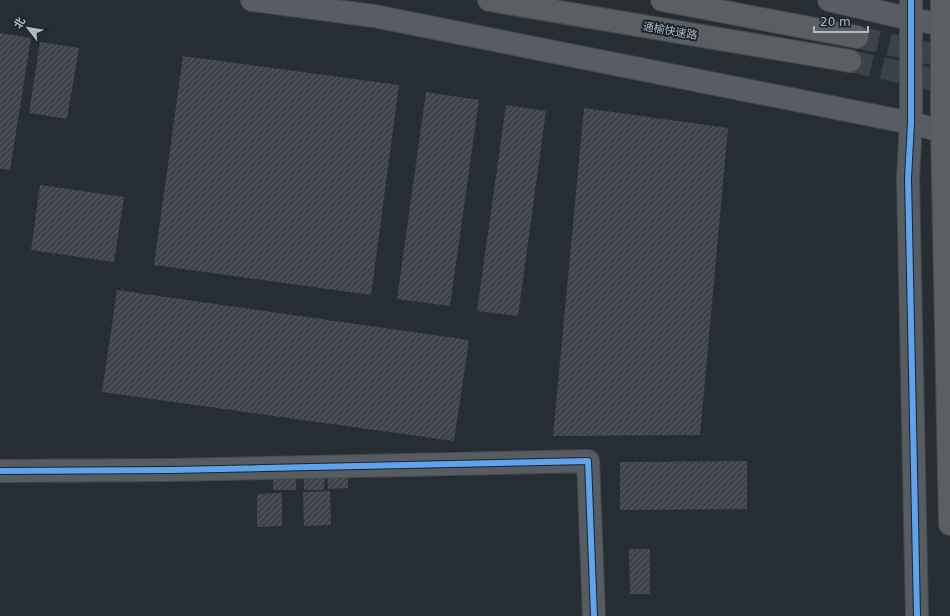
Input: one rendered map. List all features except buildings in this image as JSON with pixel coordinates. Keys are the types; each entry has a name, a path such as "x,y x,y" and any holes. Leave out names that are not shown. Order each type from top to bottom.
{"highway":[{"name":"通榆快速路","path":"489,0 850,61"},
{"path":"662,0 857,38"},
{"path":"942,0 946,26 950,524"}],"main road":[{"path":"252,0 374,16 911,123 946,132"},
{"path":"829,0 911,10 946,26"}],"street":[{"path":"911,10 911,123 909,186 917,616"},
{"path":"0,471 172,470 588,461 594,616"}],"tunnel":[{"path":"857,37 950,58"},
{"path":"850,61 950,83"}],"cycle path":[{"path":"911,0 911,123 908,178 917,616"},
{"path":"0,471 172,470 588,461 594,616"}]}
